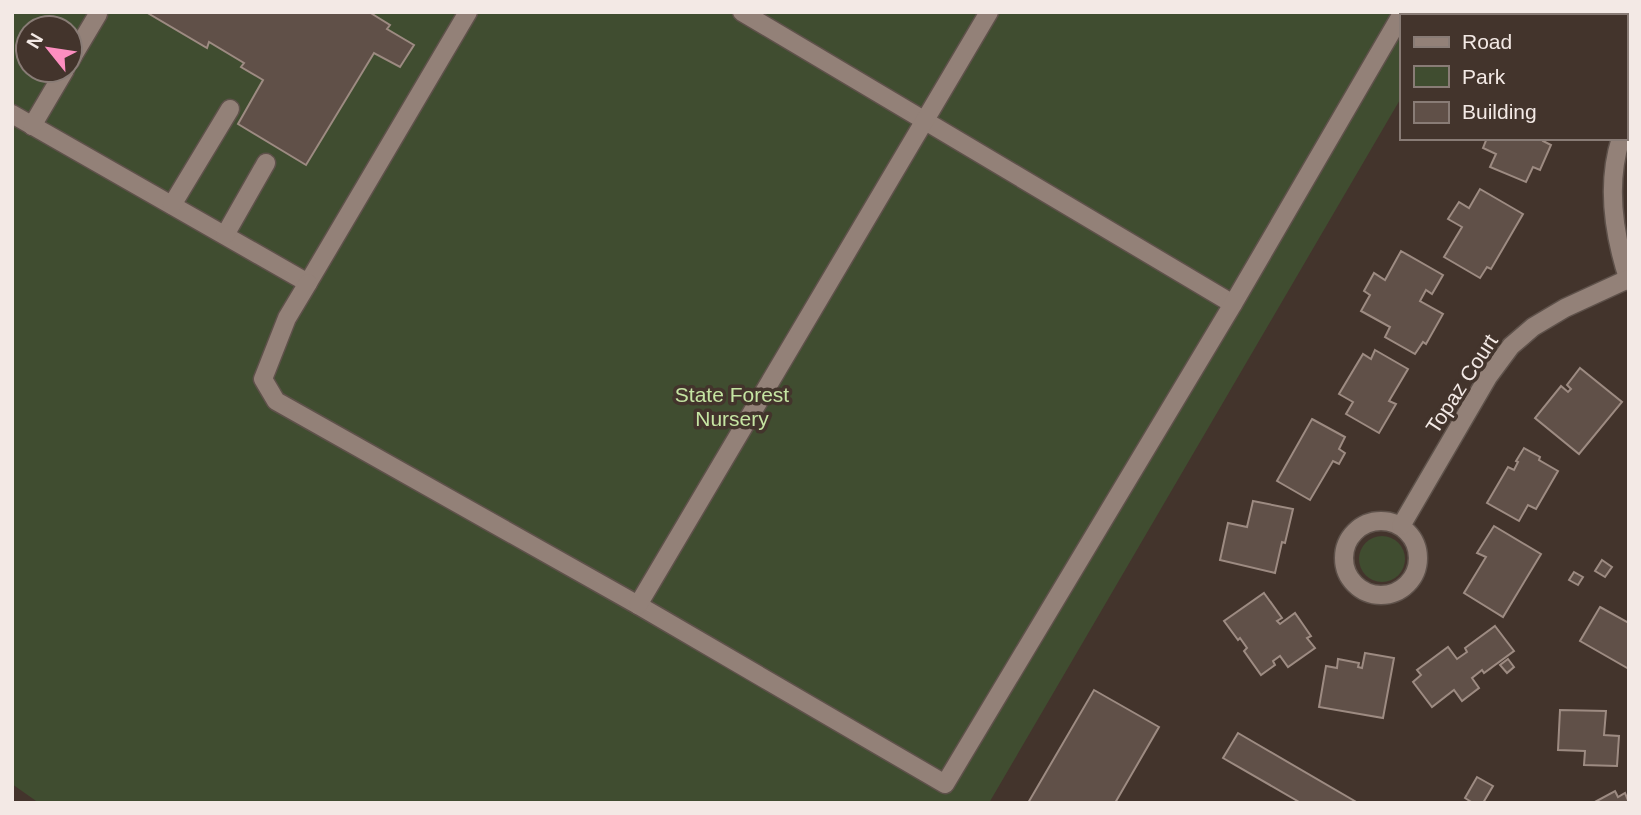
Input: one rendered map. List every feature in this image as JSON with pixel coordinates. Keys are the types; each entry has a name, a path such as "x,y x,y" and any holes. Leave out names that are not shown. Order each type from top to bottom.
{"street":[{"path":"468,12 286,318 263,379 276,401 638,605 945,785 1233,304 1400,17"},
{"path":"742,12 1233,304"},
{"path":"638,605 989,12"},
{"path":"84,38 98,14"},
{"path":"32,125 57,84"},
{"path":"172,205 230,108"},
{"path":"12,114 308,283"},
{"path":"1620,140 1612,200 1628,280"},
{"path":"225,235 266,163"},
{"name":"Topaz Court","path":"1401,526 1488,377 1511,346 1533,327 1565,308 1628,280"},
{"path":"1376,520 1401,526 1410,533 1419,555 1413,578 1394,593 1371,594 1360,588 1351,580 1345,569 1347,543 1364,525 1376,520"}],"green space":[{"name":"State Forest Nursery","path":"12,12 1451,12 1400,14 1400,100 989,803 39,803 12,784"},
{"path":"1382,536 1398,543 1405,559 1398,575 1382,582 1366,575 1359,559 1366,543"}],"building":[{"path":"146,12 369,12 390,25 387,29 414,45 400,67 374,53 306,165 238,124 263,80 241,67 244,63 209,42 207,48"},
{"path":"1486,140 1543,140 1551,145 1540,170 1533,167 1526,182 1490,167 1496,154 1483,148"},
{"path":"1480,189 1523,214 1491,269 1487,267 1480,278 1444,257 1462,227 1448,219 1459,202 1469,208"},
{"path":"1401,251 1443,275 1432,294 1426,290 1420,301 1443,314 1426,344 1423,342 1415,354 1385,337 1390,327 1361,311 1370,295 1364,291 1374,273 1385,280"},
{"path":"1375,350 1408,369 1389,401 1396,404 1379,433 1346,414 1353,402 1339,394 1363,354 1371,359"},
{"path":"1580,368 1622,402 1579,454 1535,418 1561,386 1568,392 1571,389 1567,385"},
{"path":"1312,419 1345,437 1339,449 1345,453 1339,464 1333,461 1310,500 1277,481"},
{"path":"1524,448 1558,471 1536,509 1528,505 1519,521 1487,503 1508,467 1514,470"},
{"path":"1253,501 1293,509 1275,573 1220,560 1228,523 1247,527"},
{"path":"1494,526 1541,554 1503,617 1464,593 1486,557 1477,553"},
{"path":"1602,560 1612,567 1605,577 1595,571"},
{"path":"1574,572 1583,577 1578,585 1569,580"},
{"path":"1264,593 1282,618 1277,621 1280,624 1295,613 1311,636 1307,638 1315,648 1288,667 1280,656 1273,661 1275,665 1261,675 1244,651 1247,648 1224,621"},
{"path":"1600,607 1629,623 1629,669 1580,641"},
{"path":"1495,626 1514,651 1484,673 1482,670 1472,678 1479,688 1462,701 1454,690 1432,707 1413,682 1421,675 1417,670 1448,647 1457,659 1467,652 1465,648"},
{"path":"1365,653 1394,658 1383,718 1319,707 1326,666 1337,668 1338,659 1359,663 1358,667 1362,668"},
{"path":"1508,659 1514,667 1507,673 1500,665"},
{"path":"1094,690 1159,727 1115,803 1028,803"},
{"path":"1560,710 1606,711 1604,735 1619,736 1617,766 1584,765 1585,751 1558,750"},
{"path":"1238,733 1358,803 1301,803 1223,758"},
{"path":"1477,777 1493,786 1483,803 1473,803 1465,798"},
{"path":"1615,791 1618,797 1625,793 1629,803 1593,803"}]}
